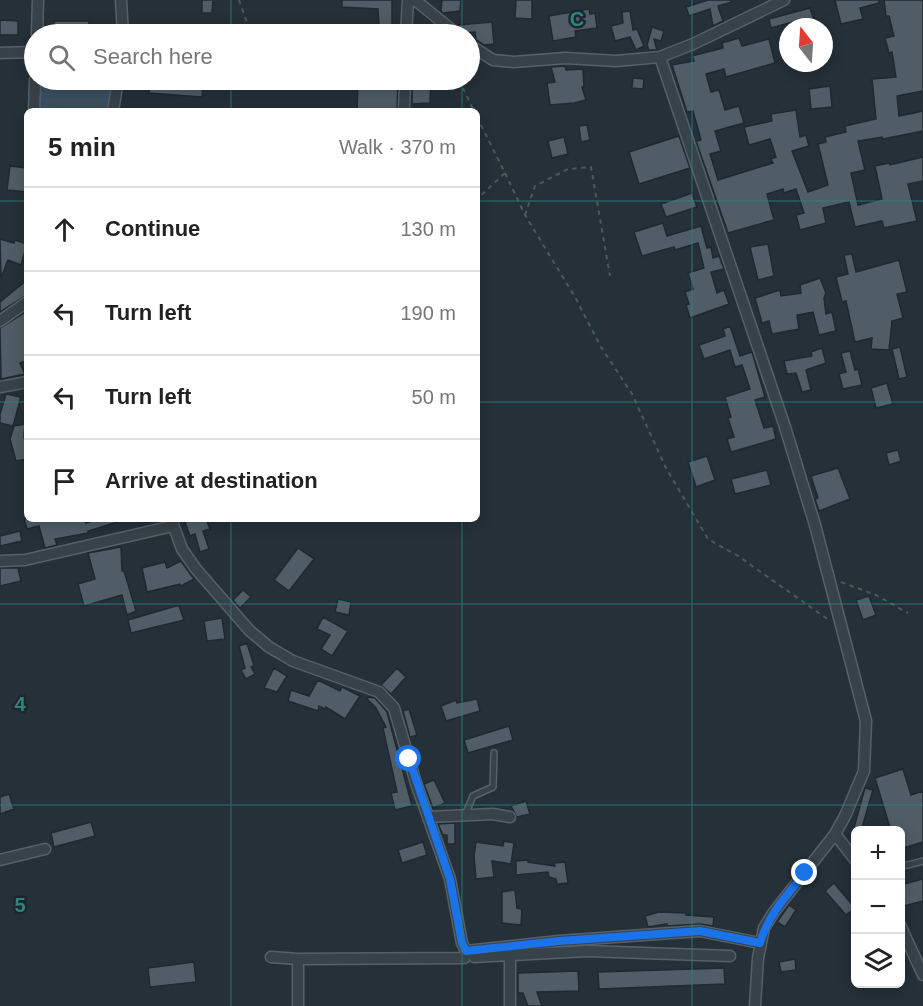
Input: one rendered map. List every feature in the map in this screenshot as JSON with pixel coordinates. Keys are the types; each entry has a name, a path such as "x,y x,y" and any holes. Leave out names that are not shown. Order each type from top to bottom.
{"street":[{"path":"37,24 38,0"},
{"path":"121,0 122,24"},
{"path":"407,24 408,0"},
{"path":"415,0 445,24"},
{"path":"480,52 493,60 514,62 565,57 616,61 660,57 693,44 784,0"},
{"path":"0,53 24,52"},
{"path":"660,57 815,525 866,721 864,771 845,816 835,834 764,928 755,982 755,1006"},
{"path":"34,108 35,90"},
{"path":"113,108 116,90"},
{"path":"404,108 405,90"},
{"path":"0,321 24,304"},
{"path":"0,387 24,383"},
{"path":"0,561 25,560 172,523 182,549 196,569 237,618 269,647 293,661 378,692 394,708 450,879 465,954"},
{"path":"428,817 493,814 510,817"},
{"path":"835,834 851,856"},
{"path":"0,860 45,849"},
{"path":"465,954 559,941 700,931 760,943"},
{"path":"904,934 923,975"},
{"path":"271,957 298,959 465,954 510,955 587,951 730,956"},
{"path":"510,955 510,1006"},
{"path":"298,959 298,1006"}],"lane":[{"path":"465,815 473,796 493,787 494,753"},
{"path":"905,866 923,861"}],"path":[{"path":"239,0 247,24"},
{"path":"464,90 473,108"},
{"path":"480,123 525,215 575,297 601,347 632,394 666,468 708,539 738,556 840,628"},
{"path":"525,215 535,186 568,169 591,167 610,276"},
{"path":"480,196 505,173"},
{"path":"827,577 876,595 908,613"}],"water":[{"path":"37,90 111,90 108,108 36,108"}],"building":[{"path":"202,0 213,0 212,13 202,13"},
{"path":"342,0 392,0 392,24 379,24 378,9 342,7"},
{"path":"442,0 461,0 460,11 443,13 441,11"},
{"path":"516,0 532,0 532,19 515,18"},
{"path":"708,0 731,0 732,2 718,6 723,21 713,26 710,9 689,16 686,7"},
{"path":"835,0 879,0 879,3 860,8 863,19 841,24"},
{"path":"884,0 923,0 923,91 897,96 899,116 923,111 923,131 883,139 882,137 858,141 865,170 851,173 858,205 882,199 875,166 923,157 923,181 908,184 917,221 884,228 882,221 855,227 849,202 823,208 826,223 800,230 796,215 804,213 796,189 784,193 783,189 767,194 774,220 728,233 696,141 701,140 693,111 687,112 672,65 694,61 692,56 723,48 722,43 739,38 742,46 769,39 775,63 726,77 724,69 706,74 711,92 719,90 725,110 739,106 744,123 715,131 721,151 710,154 718,180 773,163 771,159 776,157 770,139 749,145 744,127 772,121 771,114 796,110 800,137 806,135 809,146 792,151 808,192 828,185 818,144 826,142 825,137 846,132 845,126 876,119 872,79 896,77 892,52 889,53 885,38 894,36 889,16 886,16"},
{"path":"810,8 813,18 779,18 779,26 771,28 769,19"},
{"path":"589,9 590,14 595,13 597,28 575,31 576,37 553,41 549,16"},
{"path":"630,11 633,30 637,29 644,46 636,50 630,37 615,41 611,26 623,23 622,12"},
{"path":"0,20 18,21 18,35 0,35"},
{"path":"54,21 89,21 89,24 54,24"},
{"path":"492,22 494,44 484,45 480,42 480,24 469,24"},
{"path":"652,27 664,31 661,41 654,39 657,50 649,50 647,45"},
{"path":"565,66 566,70 583,69 584,87 582,87 586,100 550,105 547,83 555,82 551,67"},
{"path":"633,78 644,79 643,89 632,88"},
{"path":"830,86 832,107 811,109 809,89"},
{"path":"149,90 203,90 202,97 149,93"},
{"path":"358,90 398,90 397,108 357,108"},
{"path":"412,90 431,90 430,103 412,104"},
{"path":"587,125 590,140 581,142 579,126"},
{"path":"679,136 690,168 639,184 629,152"},
{"path":"564,137 568,154 552,158 548,141"},
{"path":"10,166 24,168 24,192 7,190"},
{"path":"692,193 697,207 666,217 661,204"},
{"path":"663,223 667,236 701,226 707,248 711,247 713,258 719,256 724,269 711,272 717,293 724,290 729,304 690,318 685,292 693,289 688,273 704,268 698,243 642,256 634,232"},
{"path":"0,239 24,243 21,265 8,260 1,278"},
{"path":"768,244 774,276 758,280 750,247"},
{"path":"852,254 856,272 899,260 907,292 897,294 903,318 892,321 889,350 871,349 872,338 855,342 846,301 842,302 836,277 848,274 844,255"},
{"path":"820,278 826,293 824,298 826,314 832,312 836,331 819,335 813,312 797,315 799,329 772,334 769,321 762,323 755,298 780,290 781,296 801,293 800,285"},
{"path":"24,282 24,297 0,312 0,302"},
{"path":"24,313 24,362 20,363 24,374 1,379 0,328"},
{"path":"730,326 740,356 752,352 765,397 755,400 764,428 773,426 776,439 731,452 727,439 734,437 725,397 750,389 742,365 735,367 730,350 704,359 699,345 725,336 723,329"},
{"path":"900,347 907,377 899,379 892,349"},
{"path":"822,348 826,363 806,370 811,390 802,392 796,373 787,374 784,361 812,356 811,352"},
{"path":"850,351 862,385 843,389 839,374 846,372 841,353"},
{"path":"887,383 893,404 876,408 871,388"},
{"path":"6,394 21,397 13,426 0,423 0,414"},
{"path":"24,424 24,460 16,461 10,439 14,426"},
{"path":"898,450 901,461 889,465 886,453"},
{"path":"707,456 715,480 696,487 688,462"},
{"path":"838,468 850,499 819,511 815,499 818,498 811,476"},
{"path":"767,470 771,485 735,494 731,479"},
{"path":"25,522 118,522 88,531 88,533 55,539 57,545 45,548 39,526 27,529"},
{"path":"185,522 207,522 210,529 203,531 209,549 200,552 195,534 190,536"},
{"path":"20,531 22,541 0,546 0,536"},
{"path":"121,547 122,571 124,571 136,611 127,615 122,595 84,606 78,584 95,579 88,553"},
{"path":"298,548 314,559 289,591 274,580"},
{"path":"181,561 194,579 181,586 180,584 147,592 142,568 165,562 167,568"},
{"path":"0,568 18,568 21,581 0,586"},
{"path":"243,590 251,597 240,608 233,600"},
{"path":"869,596 876,615 863,620 856,600"},
{"path":"338,599 351,602 349,615 335,612"},
{"path":"179,606 184,620 131,633 128,620"},
{"path":"323,617 348,631 332,656 321,649 330,635 317,629"},
{"path":"222,618 225,639 207,641 204,621"},
{"path":"247,643 254,666 251,667 255,674 246,679 241,670 245,668 239,646"},
{"path":"274,668 287,676 277,692 264,688"},
{"path":"397,668 406,677 391,694 381,685"},
{"path":"318,680 340,691 342,687 360,696 345,719 326,707 325,709 319,706 318,711 288,701 291,690 309,696"},
{"path":"375,698 387,712 412,806 395,810 391,793 397,792 383,728 386,727 376,708 367,699"},
{"path":"477,699 480,711 446,721 441,706 456,700 457,703"},
{"path":"409,709 417,735 410,737 403,711"},
{"path":"509,726 513,740 468,753 464,740"},
{"path":"903,769 911,795 923,791 923,842 905,847 905,826 889,826 875,778"},
{"path":"434,780 445,803 433,808 424,784"},
{"path":"865,788 873,790 862,826 854,826"},
{"path":"9,794 14,809 0,814 0,797"},
{"path":"526,801 530,814 517,817 511,806"},
{"path":"91,822 95,836 54,847 51,833"},
{"path":"455,823 455,844 447,844 447,835 443,835 438,824"},
{"path":"504,841 514,843 511,864 492,861 494,877 476,879 474,856 476,842 503,846"},
{"path":"423,842 427,855 402,863 398,850"},
{"path":"528,860 528,862 555,866 554,863 565,862 568,883 557,884 556,879 549,877 548,872 516,875 516,861"},
{"path":"923,879 923,901 905,906 905,884"},
{"path":"834,883 851,903 851,911 846,915 825,891"},
{"path":"515,890 517,908 522,909 521,925 502,923 502,892"},
{"path":"789,905 796,910 785,927 777,922"},
{"path":"659,912 714,917 713,926 700,924 667,926 667,924 648,927 645,916"},
{"path":"795,959 796,970 781,972 779,962"},
{"path":"194,962 196,982 150,987 148,968"},
{"path":"724,968 725,984 599,989 598,972"},
{"path":"578,971 579,991 537,992 542,1006 528,1006 523,993 518,993 518,973"}],"route":[{"path":"409,759 450,879 462,943 466,951 559,941 700,931 760,943 764,928 774,912 805,873"}]}
